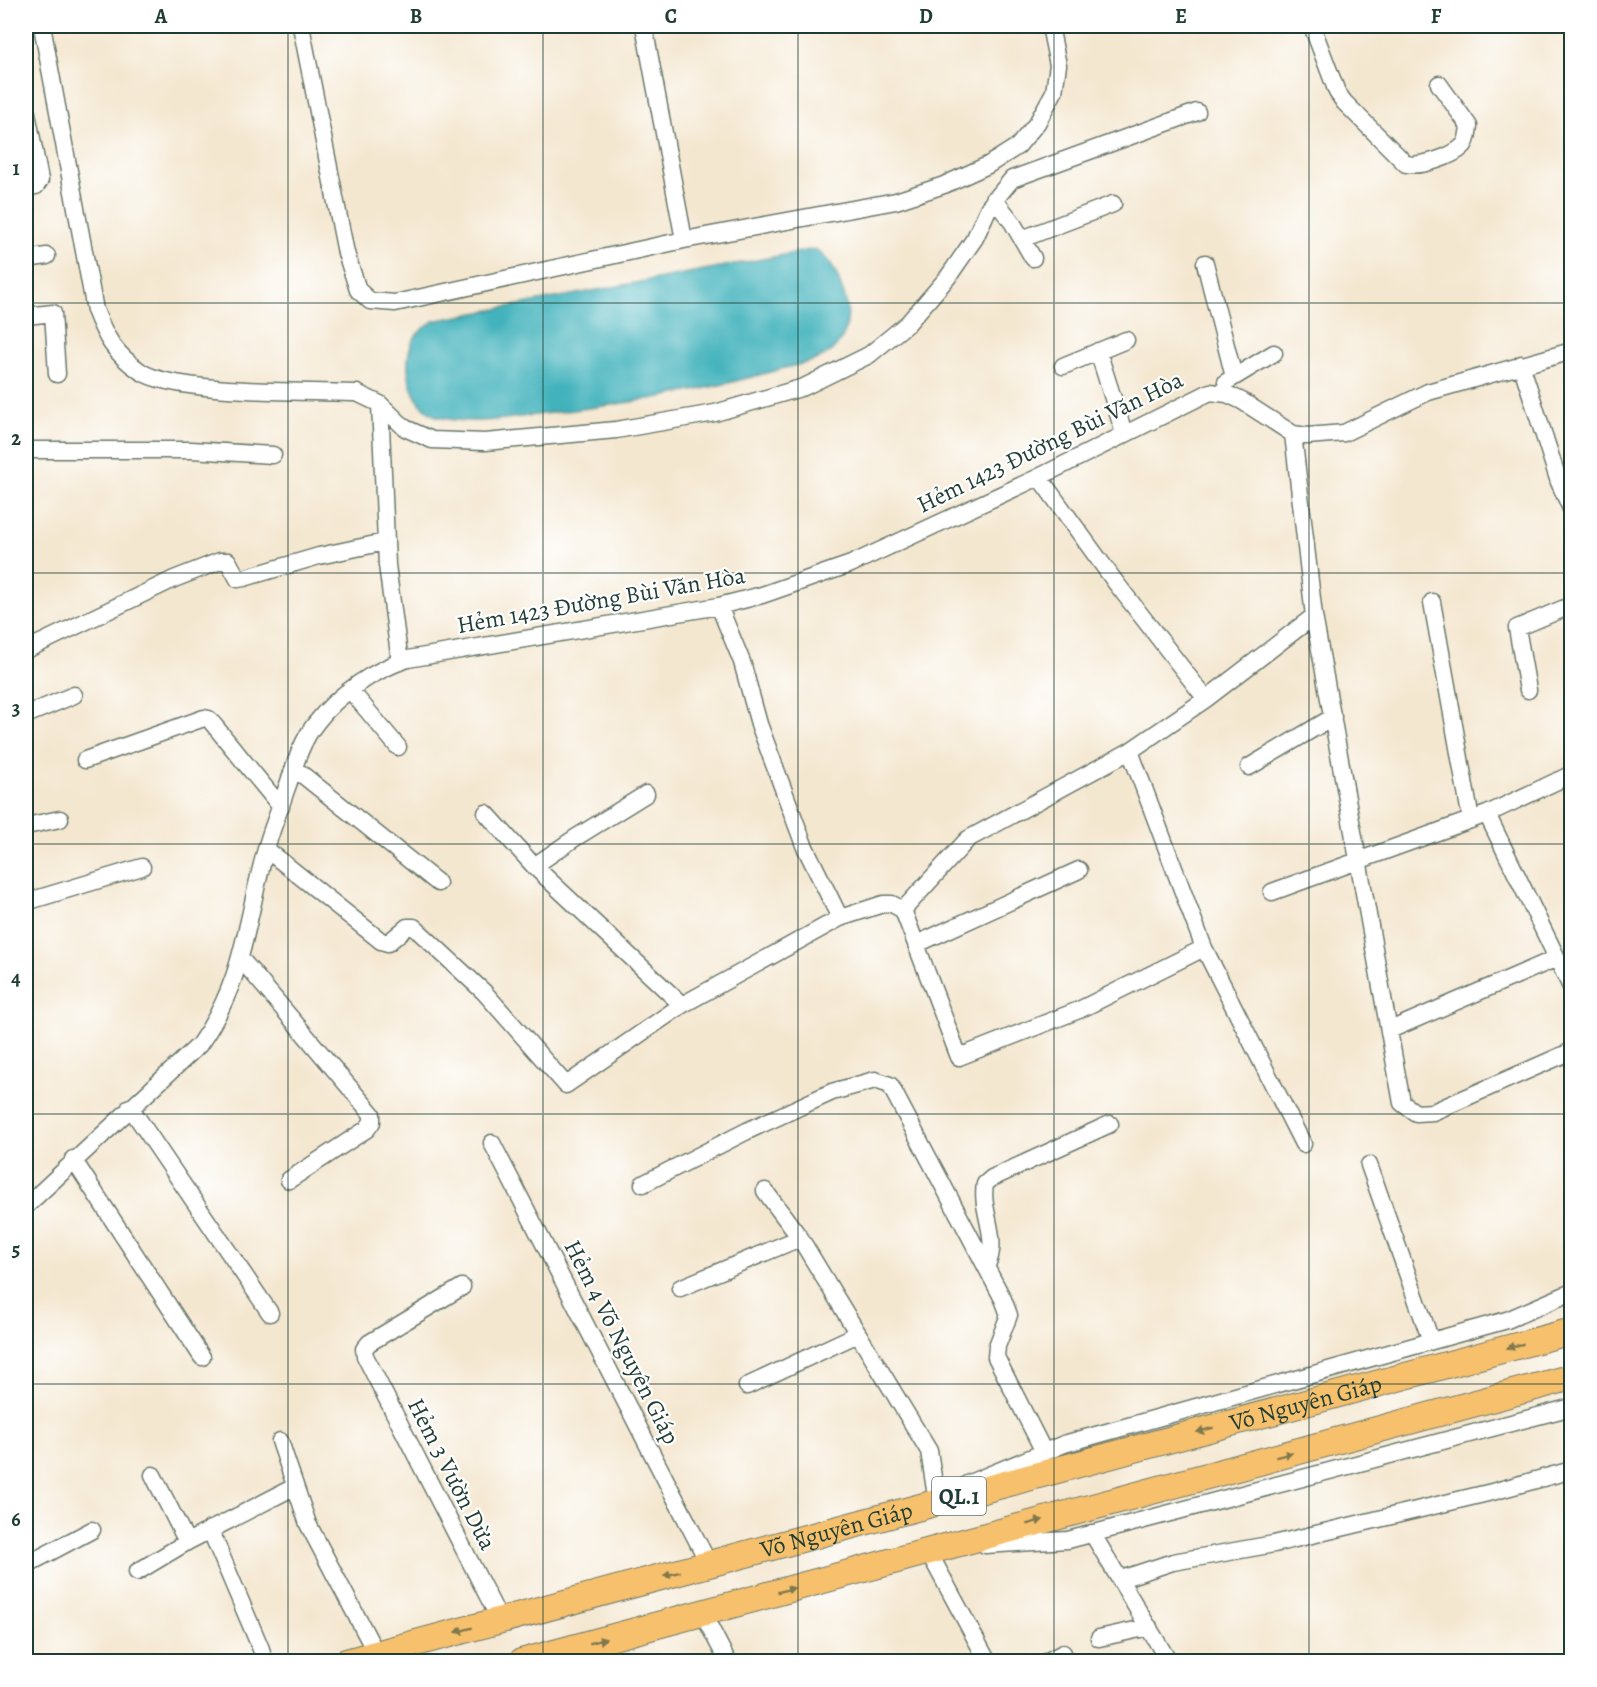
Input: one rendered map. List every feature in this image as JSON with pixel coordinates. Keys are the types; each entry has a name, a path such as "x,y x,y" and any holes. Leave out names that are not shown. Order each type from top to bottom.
{"highway":[{"name":"Võ Nguyên Giáp","path":"346,1662 1572,1331"},
{"name":"Võ Nguyên Giáp","path":"521,1662 1572,1377"}],"street":[{"path":"42,26 95,310 108,342 141,372 186,386 357,393 380,404 405,428 432,440 485,442 616,430 704,415 804,387 869,354 908,323 948,277 975,238 994,199 1012,179 1197,112"},
{"path":"301,26 345,254 358,290 370,301 395,303 684,240 896,201 944,185 988,165 1018,146 1037,123 1054,92 1058,65 1050,26"},
{"path":"644,26 684,240"},
{"path":"1311,26 1337,92 1344,102 1406,164 1416,166 1437,160 1464,145 1468,137 1469,126 1439,84"},
{"path":"26,108 29,148 40,180 36,186 26,188"},
{"path":"994,199 1033,258"},
{"path":"1022,239 1113,204"},
{"path":"26,259 47,256"},
{"path":"1205,263 1234,377"},
{"path":"26,316 53,313 57,374"},
{"path":"1063,366 1126,340"},
{"path":"1098,351 1124,433"},
{"path":"1572,351 1428,392 1344,433 1307,436 1293,434 1314,616 1402,1103 1416,1113 1432,1112 1572,1051"},
{"path":"1210,392 1274,353"},
{"path":"1521,364 1559,482 1572,510"},
{"name":"Hẻm 1423 Đường Bùi Văn Hòa","path":"26,1204 199,1045 227,1001 241,959 266,849 303,741 316,722 365,680 400,662 719,606 851,564 1039,477 1210,392 1227,394 1242,401 1293,434"},
{"path":"380,404 385,542 400,662"},
{"path":"26,450 191,450 273,455"},
{"path":"1039,477 1116,583 1206,699"},
{"path":"26,650 174,579 220,561 228,561 234,576 238,579 319,556 385,542"},
{"path":"1432,602 1479,817 1572,989"},
{"path":"1528,690 1517,628 1572,605"},
{"path":"719,606 742,662 759,724 804,845 840,918"},
{"path":"903,910 968,839 1130,751 1206,699 1314,616"},
{"path":"351,691 398,747"},
{"path":"26,713 74,695"},
{"path":"1249,767 1333,717"},
{"path":"85,760 204,718 209,719 280,807"},
{"path":"1130,751 1204,948 1304,1144"},
{"path":"294,768 438,883"},
{"path":"1272,892 1479,817 1572,774"},
{"path":"534,867 574,838 646,794"},
{"path":"486,813 534,867 682,1005"},
{"path":"26,826 60,819"},
{"path":"266,849 381,941 388,943 407,927 414,927 484,992 566,1085 682,1005 840,918 884,904 892,904 903,910 959,1057 1079,1010 1204,948"},
{"path":"26,902 142,867"},
{"path":"917,944 1079,870"},
{"path":"1390,1030 1557,958"},
{"path":"241,959 372,1114 372,1122 367,1129 289,1180"},
{"path":"644,1184 747,1131 832,1092 875,1080 890,1084 987,1265 1009,1315 997,1346 996,1357 1044,1452"},
{"path":"130,1107 270,1313"},
{"path":"987,1265 993,1241 983,1194 985,1184 992,1178 1110,1124"},
{"name":"Hẻm 4 Võ Nguyên Giáp","path":"492,1143 709,1564"},
{"path":"73,1159 202,1357"},
{"path":"1369,1165 1431,1341"},
{"path":"765,1191 800,1238 929,1451 936,1497"},
{"path":"680,1288 800,1238"},
{"name":"Hẻm 3 Vườn Dừa","path":"462,1287 369,1343 364,1349 365,1356 500,1620"},
{"path":"896,1513 1064,1444 1507,1320 1572,1292"},
{"path":"747,1386 858,1334"},
{"path":"988,1662 933,1550 1068,1540 1572,1407"},
{"path":"280,1441 308,1524 376,1653"},
{"path":"1121,1579 1173,1562 1274,1544 1471,1497 1572,1470"},
{"path":"153,1475 187,1542"},
{"path":"136,1572 210,1529 294,1487"},
{"path":"210,1529 264,1662"},
{"path":"26,1565 92,1530"},
{"path":"1092,1533 1169,1662"},
{"path":"702,1612 728,1662"},
{"path":"1099,1638 1149,1627"},
{"path":"1046,1662 1063,1653"}],"water":[{"path":"815,249 834,270 845,298 848,315 845,331 837,345 824,356 814,360 725,384 665,396 491,420 464,421 439,417 420,404 410,382 408,357 411,346 418,334 433,321"}]}
